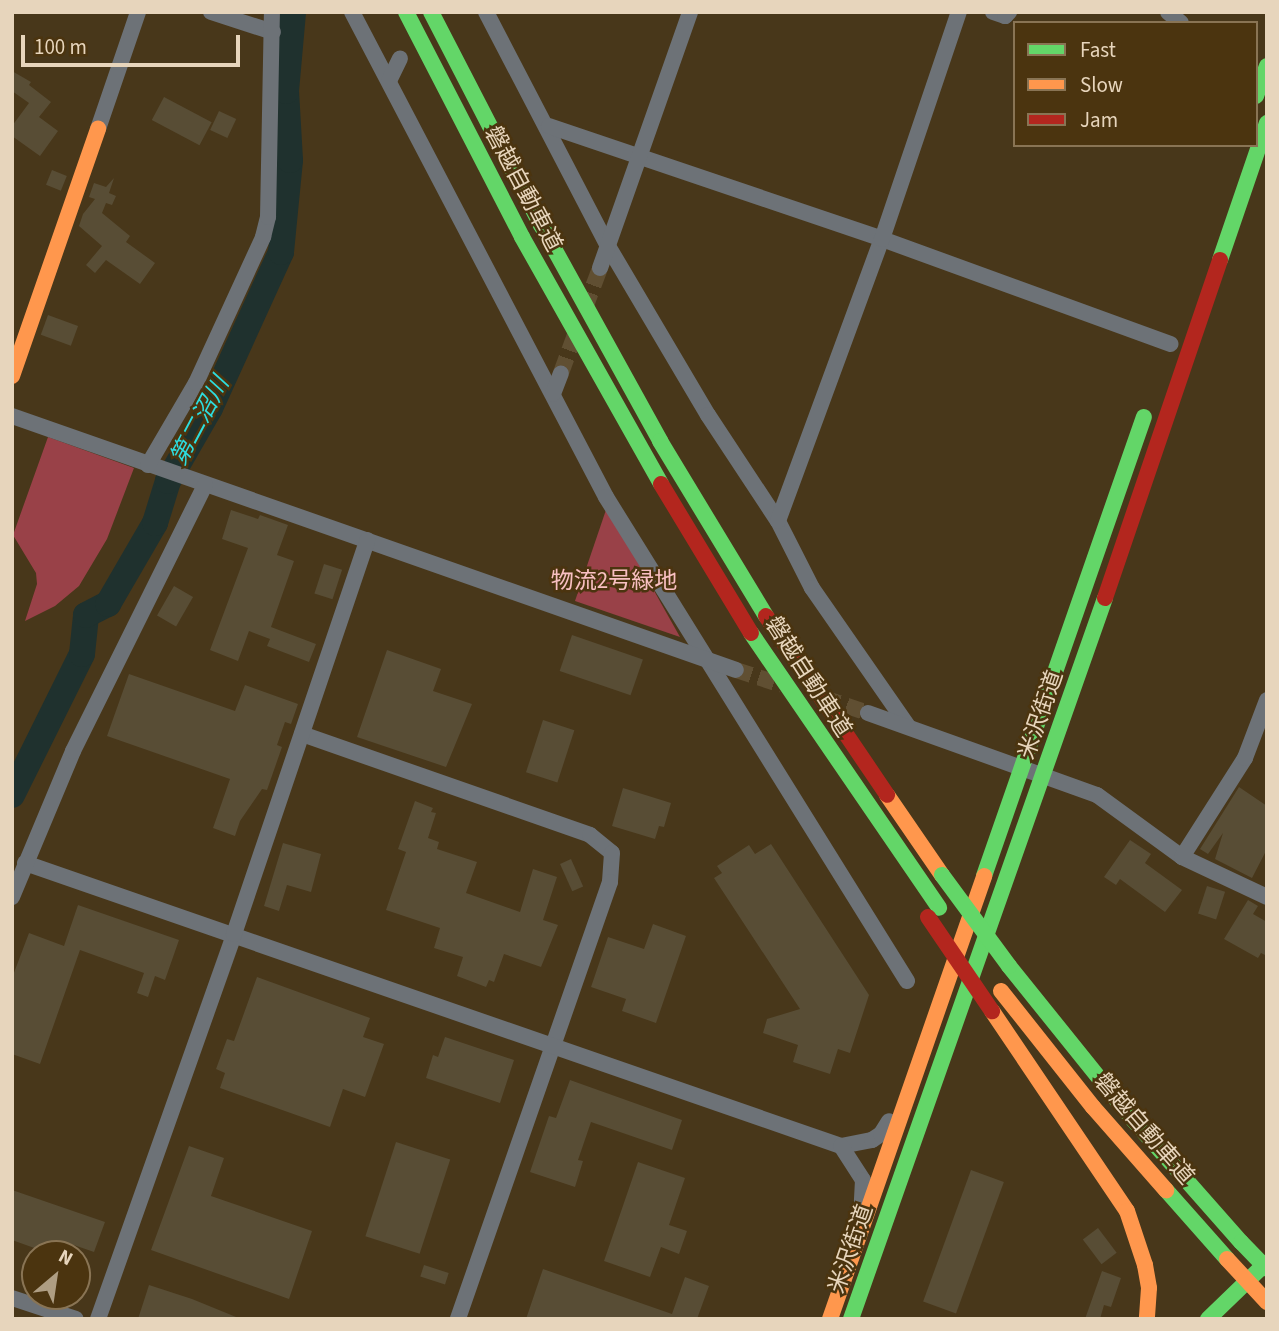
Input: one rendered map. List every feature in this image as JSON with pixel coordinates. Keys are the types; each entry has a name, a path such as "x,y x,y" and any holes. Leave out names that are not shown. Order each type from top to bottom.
{"main road":[{"name":"磐越自動車道","path":"406,12 522,237 607,392 764,653 933,913 1001,991 1093,1107 1267,1302"},
{"name":"磐越自動車道","path":"431,12 541,225 660,441 779,638 942,875 1009,966 1128,1114 1246,1237 1267,1269"},
{"name":"米沢街道","path":"851,1319 1044,775 1267,123"},
{"path":"12,376 98,129"},
{"name":"米沢街道","path":"830,1319 1020,765 1151,396"},
{"path":"933,913 992,1011 1127,1211 1145,1265 1149,1288 1147,1319"},
{"path":"1246,1237 1267,1248"},
{"path":"859,1319 871,1263"},
{"path":"1208,1319 1267,1263"},
{"path":"1226,1319 1267,1281"}],"street":[{"path":"98,129 138,12"},
{"path":"211,12 273,32"},
{"path":"153,466 196,383 263,237 268,218 272,12"},
{"path":"352,12 606,497 907,981"},
{"path":"486,12 608,246 708,415 778,521 812,588 908,726"},
{"path":"600,268 690,12"},
{"path":"778,521 882,239 959,12"},
{"path":"993,12 1005,16 1009,12"},
{"path":"389,81 400,58"},
{"path":"548,127 882,239 1170,344"},
{"path":"553,394 561,373"},
{"path":"12,416 736,670"},
{"path":"12,897 73,751 205,485"},
{"path":"98,1319 234,934 367,540"},
{"path":"1182,857 1245,758 1267,700"},
{"path":"868,713 1020,765 1097,795 1182,857 1267,897"},
{"path":"302,734 590,835 607,847 612,859 610,882 458,1319"},
{"path":"25,863 841,1146 859,1144 881,1134 891,1114 922,1025 936,1012"},
{"path":"841,1146 863,1180 862,1201 854,1226 856,1240"},
{"path":"12,1298 76,1319"}],"green space":[{"path":"48,437 134,468 107,539 79,586 55,606 25,621 37,584 36,573 13,535"},
{"name":"物流2号緑地","path":"607,507 680,637 575,601"}],"building":[{"path":"12,71 31,82 29,85 51,102 39,117 58,131 40,156 12,136 12,126 29,103 12,91"},
{"path":"164,97 212,122 199,145 152,120"},
{"path":"219,111 236,119 227,138 210,130"},
{"path":"52,170 67,176 61,191 46,185"},
{"path":"114,178 109,193 116,196 112,205 106,203 102,213 130,236 126,242 155,263 140,284 106,260 95,273 86,265 102,246 79,226 83,214 95,199 89,197 94,183 106,187"},
{"path":"48,315 78,326 71,346 41,335"},
{"path":"231,510 258,519 260,515 288,525 277,555 294,561 271,627 316,644 309,662 267,646 270,639 249,631 238,661 210,650 248,548 222,539"},
{"path":"324,564 342,570 332,599 314,593"},
{"path":"174,586 193,597 176,626 157,615"},
{"path":"572,635 643,659 631,695 560,671"},
{"path":"387,650 441,669 433,691 472,704 446,767 357,737"},
{"path":"129,674 235,711 245,685 298,704 291,724 285,722 277,745 282,747 267,790 262,789 240,821 235,836 213,828 230,779 107,736"},
{"path":"543,720 574,730 557,783 526,772"},
{"path":"1239,787 1267,806 1267,849 1252,878 1215,859 1223,833 1208,854 1200,849"},
{"path":"623,788 671,803 664,827 659,826 655,839 612,826"},
{"path":"415,801 433,808 431,812 436,813 428,838 439,842 437,849 477,862 466,893 520,912 533,869 557,877 543,920 558,925 541,967 504,954 494,982 489,980 486,987 457,976 463,957 434,948 440,928 386,910 406,852 398,849"},
{"path":"1130,840 1151,854 1145,863 1182,890 1165,912 1120,879 1116,885 1104,877"},
{"path":"283,843 321,854 311,892 287,885 279,911 264,906"},
{"path":"771,844 869,995 850,1053 838,1049 830,1074 793,1062 798,1045 763,1033 767,1019 800,1009 714,878 722,873 717,866 749,845 755,854"},
{"path":"571,859 583,886 572,891 560,864"},
{"path":"1207,886 1225,892 1216,919 1198,914"},
{"path":"1248,900 1258,906 1253,914 1267,922 1267,956 1261,953 1258,958 1224,939"},
{"path":"78,905 179,940 165,980 155,976 148,997 137,993 144,973 80,950 40,1064 12,1054 12,978 29,933 64,946"},
{"path":"653,924 686,936 656,1023 622,1011 626,999 591,987 608,937 644,949"},
{"path":"257,977 370,1018 363,1037 384,1044 365,1097 343,1089 330,1127 220,1088 225,1073 216,1069 227,1039 234,1041"},
{"path":"445,1037 514,1060 500,1103 426,1078 433,1055 438,1057"},
{"path":"570,1080 682,1120 672,1150 591,1122 578,1160 583,1161 575,1187 530,1172 549,1116 556,1118"},
{"path":"396,1142 450,1160 420,1254 365,1236"},
{"path":"189,1146 224,1158 211,1196 312,1231 289,1299 151,1250"},
{"path":"638,1162 685,1178 669,1225 687,1231 679,1254 661,1247 650,1277 604,1261"},
{"path":"971,1170 1004,1182 956,1314 923,1302"},
{"path":"12,1190 105,1222 94,1252 91,1251 91,1240 21,1240 21,1243 12,1240"},
{"path":"1098,1228 1117,1253 1101,1264 1083,1239"},
{"path":"424,1265 449,1273 445,1284 420,1276"},
{"path":"543,1269 672,1314 685,1277 709,1286 697,1319 526,1319"},
{"path":"1102,1271 1121,1278 1111,1307 1104,1305 1100,1319 1085,1319"},
{"path":"149,1285 192,1299 241,1319 138,1319"}],"waterway":[{"name":"第二沼川","path":"12,795 82,654 86,615 108,604 155,523 168,481 210,408 281,252 290,160 286,91 293,12"}],"tunnel":[{"path":"585,308 600,268"},
{"path":"561,373 576,332"},
{"path":"736,670 782,685"},
{"path":"824,698 868,713"}],"traffic: fast":[{"path":"406,12 522,237 661,484"},
{"path":"431,12 541,225 660,441 766,616"},
{"path":"1258,91 1267,66"},
{"path":"1220,260 1267,123"},
{"path":"984,876 1144,417"},
{"path":"851,1319 1105,598"},
{"path":"751,633 939,908"},
{"path":"942,875 1009,966"},
{"path":"1009,966 1128,1114 1241,1242"},
{"path":"1166,1190 1227,1259"},
{"path":"1241,1242 1267,1269"},
{"path":"1208,1319 1266,1263"}],"traffic: slow":[{"path":"12,376 98,129"},
{"path":"887,795 942,875"},
{"path":"830,1319 984,876"},
{"path":"1001,991 1093,1107 1166,1190"},
{"path":"992,1011 1127,1211 1145,1265 1149,1288 1147,1319"},
{"path":"1227,1259 1267,1302"}],"traffic: jam":[{"path":"1105,598 1220,260"},
{"path":"661,484 751,633"},
{"path":"766,616 887,795"},
{"path":"928,917 992,1011"}]}
